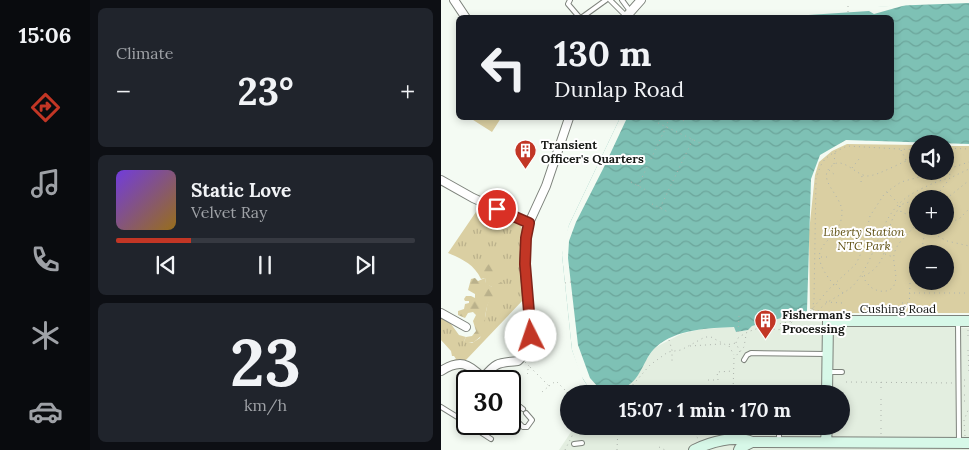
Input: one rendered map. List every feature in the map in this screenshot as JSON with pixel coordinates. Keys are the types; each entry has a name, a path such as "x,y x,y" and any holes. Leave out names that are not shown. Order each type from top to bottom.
{"street":[{"path":"454,0 464,15"},
{"path":"627,15 641,0"},
{"path":"490,370 492,366 499,363 516,361 528,349 531,336 525,264 526,238 529,223 546,186 568,120"},
{"path":"441,180 473,198 529,223"},
{"path":"441,313 466,327"},
{"path":"824,317 827,385"},
{"name":"Cushing Road","path":"824,317 964,321"},
{"path":"441,371 450,366 463,364 467,364 475,370"},
{"path":"694,450 721,440 735,439 745,439 752,442 779,442 827,437 899,446 964,441"},
{"path":"735,439 738,450 752,442"}],"lane":[{"path":"570,0 568,4 578,15"},
{"path":"585,15 606,0"},
{"path":"610,0 627,15"},
{"path":"622,0 627,15"},
{"path":"964,321 964,441"},
{"path":"744,360 751,353 827,354"},
{"path":"827,372 843,372"},
{"path":"441,407 456,416"},
{"path":"521,408 532,420 527,427 521,425"},
{"path":"485,435 491,439"},
{"path":"779,435 779,442"},
{"path":"573,444 582,442"}],"path":[{"path":"848,6 848,15"},
{"path":"638,186 668,123 664,120"},
{"path":"658,123 700,143"},
{"path":"660,208 693,139"},
{"path":"812,309 814,301 817,178 821,165 835,152 847,146 909,150"},
{"path":"954,148 969,149"},
{"path":"901,149 906,160"},
{"path":"835,152 834,164 829,169 826,178 829,186 837,194 842,212 838,227 820,248 819,258 825,274 843,293"},
{"path":"852,169 859,159"},
{"path":"834,164 837,163 863,175 874,176 909,159"},
{"path":"954,168 969,162"},
{"path":"829,169 835,174"},
{"path":"954,176 969,169"},
{"path":"861,182 863,175"},
{"path":"807,315 856,264 862,251 870,216 878,201 887,191 901,182 909,180"},
{"path":"811,314 812,317 817,318 820,314 819,311 826,302 851,288 862,276 886,220 899,204 916,191 943,180"},
{"path":"940,190 948,180"},
{"path":"631,182 646,190"},
{"path":"954,193 969,182"},
{"path":"887,191 899,204 901,212 909,215"},
{"path":"899,204 909,202"},
{"path":"652,204 669,212"},
{"path":"862,276 871,272 880,263 885,254 892,220 899,204"},
{"path":"954,220 959,219 969,209"},
{"path":"827,230 832,234"},
{"path":"862,276 871,287 879,291 887,292 893,288 896,282 894,257 900,242 909,232"},
{"path":"938,235 947,241 969,246"},
{"path":"885,254 894,257"},
{"path":"819,258 827,257"},
{"path":"565,283 571,282"},
{"path":"909,290 909,314"},
{"path":"909,293 969,293"},
{"path":"814,301 816,309 824,317"},
{"path":"826,302 842,303"},
{"path":"903,303 909,303"},
{"path":"769,327 772,329 785,328 794,321 811,314 813,310 819,311"},
{"path":"738,332 739,316"},
{"path":"740,352 737,343 739,337 758,328 794,321"},
{"path":"967,336 968,329"},
{"path":"735,356 746,343 746,334"},
{"path":"632,385 655,360 672,350 681,350 705,337 711,337 722,344"},
{"path":"669,340 672,350 672,362"},
{"path":"688,346 737,343"},
{"path":"728,345 735,356 733,385"},
{"path":"968,350 969,373"},
{"path":"521,358 549,386"},
{"path":"529,375 526,372 530,367"},
{"path":"708,380 717,380 717,372 733,371"},
{"path":"542,392 556,380 561,385"},
{"path":"963,380 969,380"},
{"path":"846,382 956,382"},
{"path":"881,382 881,388"},
{"path":"963,386 969,386"},
{"path":"881,395 881,405"},
{"path":"964,395 969,395"},
{"path":"963,401 969,401"},
{"path":"964,441 964,420 969,408"},
{"path":"881,410 881,421"},
{"path":"881,428 881,434"},
{"path":"566,450 572,435"},
{"path":"617,450 618,435"},
{"path":"694,435 701,442"},
{"path":"659,447 665,450"}],"shaded area":[{"path":"807,311 808,321 969,328 969,450 559,450 569,435 850,435 850,385 622,385 632,382 654,348 681,334 702,329 734,327 736,332 748,330 752,326"}],"green space":[{"path":"473,120 500,120 492,132"},
{"name":"Liberty Station NTC Park","path":"847,144 909,145 909,180 954,180 954,146 969,146 969,313 821,313 810,309 809,232 815,175 819,162 832,151"},
{"path":"480,206 515,221 521,226 523,233 521,272 523,300 465,361 447,365 446,363 456,359 441,340 441,317 451,324 459,335 466,337 464,341 472,343 480,338 491,292 492,287 486,284 485,278 481,279 471,266 448,253"},
{"path":"489,264 499,265 503,270 497,277 487,279 483,269"},
{"path":"475,278 478,281 485,278 486,283 492,287 501,282 506,287 500,299 496,302 490,300 488,303 485,316 486,332 474,342 466,343 464,341 466,337 472,336 476,331 473,321 476,315 473,312 468,313 465,318 458,315 458,311 464,309 465,304 469,303 469,301 464,299 466,296 475,298 475,294 468,290 471,279"}],"water":[{"path":"969,3 969,144 954,144 954,135 909,135 909,142 846,140 820,155 811,179 807,311 752,326 748,330 736,332 734,327 724,327 704,329 673,336 656,347 648,357 638,376 628,385 587,385 572,350 562,255 569,225 619,120 894,120 894,15 788,15 889,6"}],"pier":[{"path":"894,3 913,3 874,14 869,11 808,15 765,15 826,8 889,6"},
{"path":"619,120 626,120 576,222 569,241 568,258 578,345 590,378 596,385 587,385 580,374 572,350 562,255 569,225"}],"place":[{"name":"Transient Officer's Quarters","path":"525,170"},
{"name":"Fisherman's Processing","path":"766,340"}],"route":[{"path":"497,209 529,223 526,238 525,264 531,336"}]}
